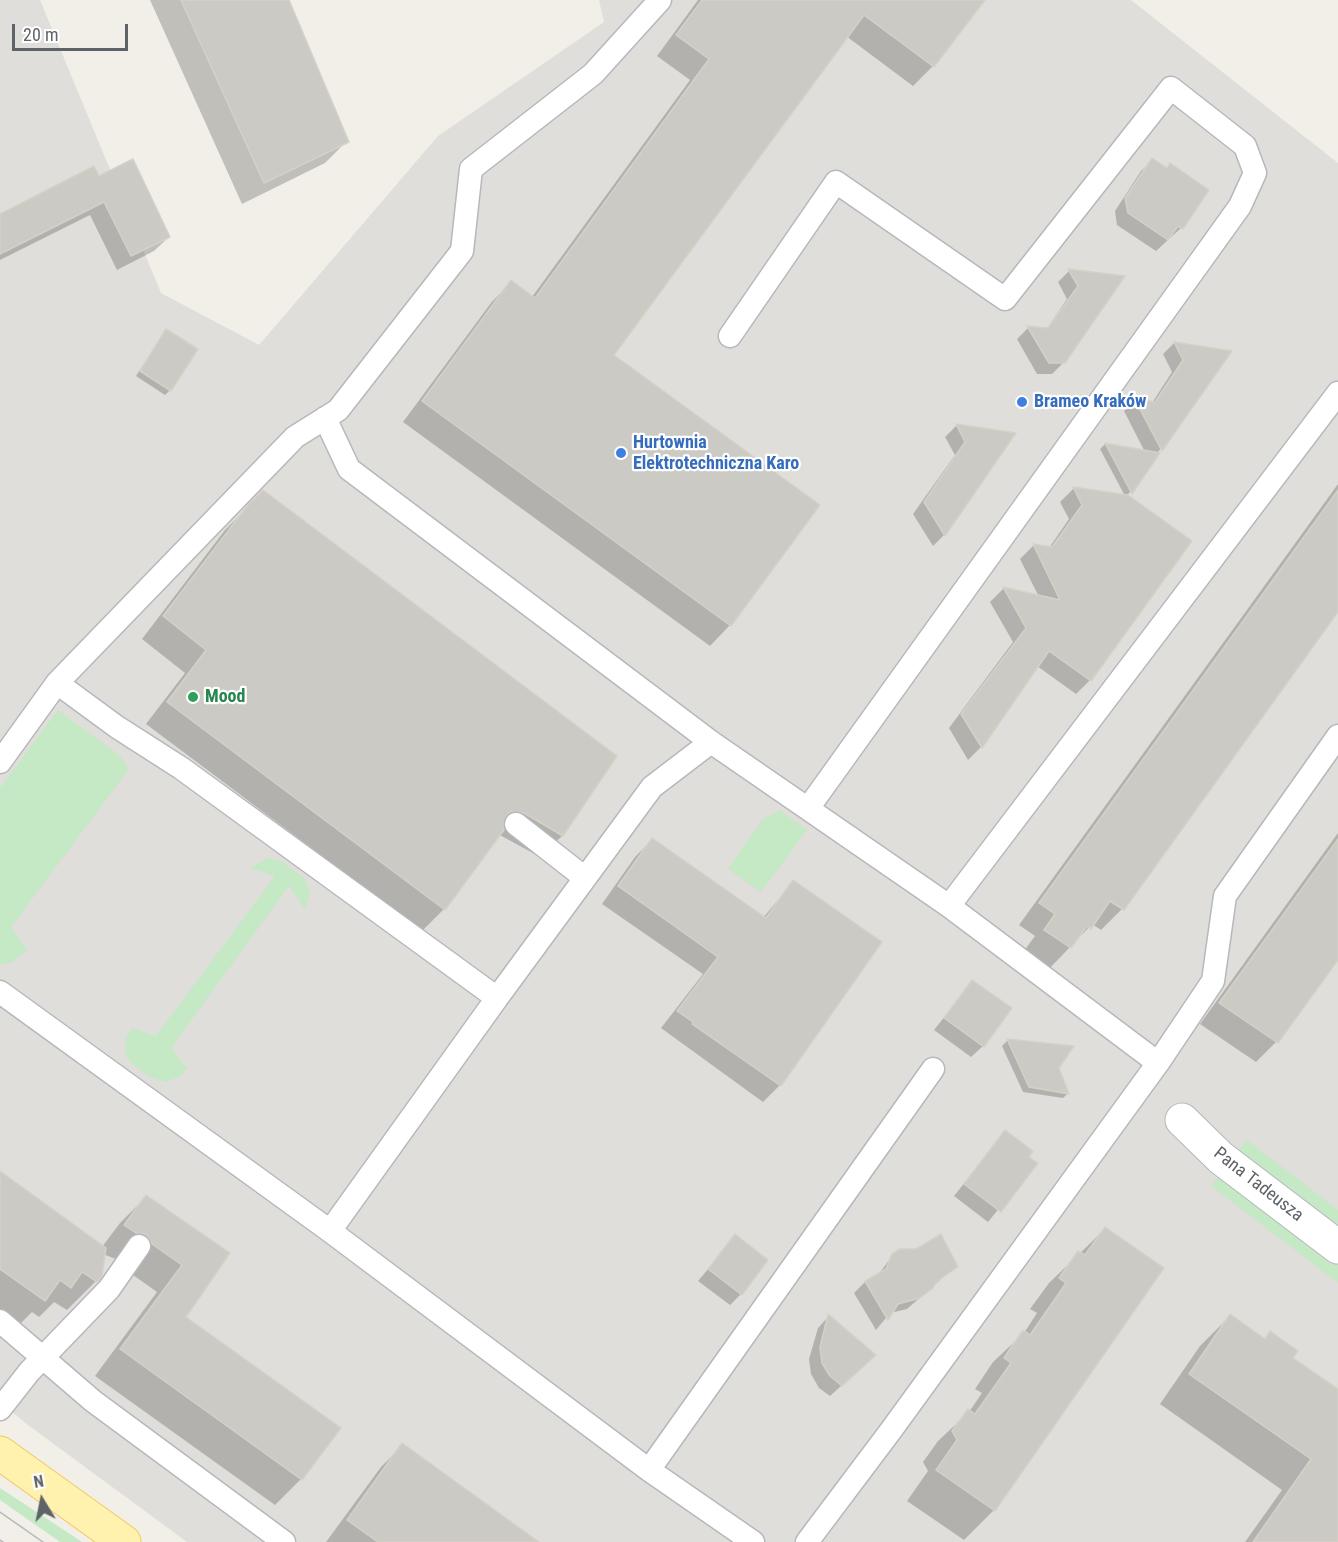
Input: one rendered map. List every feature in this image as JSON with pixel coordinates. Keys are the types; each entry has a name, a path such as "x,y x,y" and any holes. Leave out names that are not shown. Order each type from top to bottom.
{"main road":[{"path":"0,1453 124,1542"}],"street":[{"name":"Pana Tadeusza","path":"1182,1120 1221,1158 1338,1247"}],"lane":[{"path":"0,762 57,683 295,437 338,410 462,251 471,169 593,74 660,0"},
{"path":"730,336 836,182 1005,299 1171,88 1245,146 1255,174 1240,206 809,807"},
{"path":"949,906 1338,393"},
{"path":"325,418 349,469 711,742 809,807 949,906 1158,1063"},
{"path":"57,683 117,727 181,768 497,998"},
{"path":"807,1542 899,1420 1158,1063 1213,981 1225,896 1338,736"},
{"path":"330,1231 652,787 711,742"},
{"path":"516,824 585,878"},
{"path":"0,992 330,1231 649,1470 753,1542"},
{"path":"649,1470 933,1070"},
{"path":"0,1409 42,1357 109,1289 139,1246"},
{"path":"0,1321 93,1401 284,1542"}],"shaded area":[{"path":"0,0 40,0 161,293 259,345 438,136 604,22 599,0 1131,0 1338,163 1338,1542 187,1542 0,1402"}],"green space":[{"path":"58,710 119,755 129,769 11,927 27,950 11,963 0,964 0,788"},
{"path":"780,810 807,830 761,892 728,869 763,819"},
{"path":"268,858 283,862 305,879 310,893 305,909 289,886 171,1048 187,1068 181,1075 167,1082 152,1078 132,1064 126,1056 125,1041 128,1034 132,1028 156,1036 275,876 250,868"},
{"path":"1247,1140 1338,1210 1338,1228 1238,1151"},
{"path":"1220,1175 1338,1264 1338,1283 1211,1186"},
{"path":"0,1488 82,1542 60,1542 0,1500"}],"building":[{"path":"181,0 289,0 349,142 264,183"},
{"path":"702,0 985,0 934,67 864,15 614,355 820,505 731,626 422,401 511,280 535,298 709,59 676,35"},
{"path":"1152,158 1167,168 1170,163 1209,190 1183,229 1178,226 1168,240 1128,213 1125,198"},
{"path":"133,159 170,237 131,256 104,202 0,254 0,214 94,166 99,176"},
{"path":"1068,269 1125,276 1065,363 1049,363 1027,326 1048,328 1078,286"},
{"path":"166,329 198,349 171,391 140,371"},
{"path":"1174,342 1232,351 1162,451 1134,398 1155,402 1183,360"},
{"path":"956,424 1016,433 945,536 924,502 965,442"},
{"path":"1105,443 1160,453 1132,494"},
{"path":"1073,487 1128,495 1192,541 1091,681 1049,651 982,748 961,714 1026,628 1003,587 1060,600 1033,544 1052,547 1082,505"},
{"path":"263,490 617,756 563,836 524,813 510,812 503,822 504,830 445,910 167,702 206,650 163,616 247,506"},
{"path":"1338,490 1338,612 1124,910 1110,901 1091,929 1087,926 1071,948 1044,930 1055,914 1039,903"},
{"path":"652,838 766,918 793,880 882,942 781,1086 677,1011 718,957 618,886"},
{"path":"1338,839 1338,960 1278,1043 1219,1003"},
{"path":"972,980 1012,1008 984,1047 944,1018"},
{"path":"1007,1039 1074,1046 1059,1068 1069,1094 1029,1087"},
{"path":"1005,1130 1033,1151 1029,1157 1038,1163 1001,1212 964,1184"},
{"path":"0,1171 106,1248 102,1276 97,1282 82,1272 71,1288 60,1280 45,1301 0,1269"},
{"path":"146,1195 230,1253 186,1317 341,1428 302,1480 120,1349 182,1265 152,1244 147,1235 136,1233 124,1225"},
{"path":"1105,1227 1164,1268 995,1511 936,1470 957,1440 952,1431 968,1409 975,1414 1011,1363 1004,1358 1023,1330 1030,1335 1066,1283 1059,1278 1078,1251 1085,1255"},
{"path":"735,1234 768,1260 742,1295 708,1269"},
{"path":"941,1234 958,1267 937,1281 933,1288 920,1298 898,1304 888,1320 865,1281 886,1269 892,1254 900,1249 916,1249"},
{"path":"828,1314 876,1355 842,1386 830,1376 822,1363 820,1347"},
{"path":"1230,1314 1265,1339 1270,1331 1298,1351 1293,1358 1338,1389 1338,1542 1253,1542 1311,1459 1189,1374"},
{"path":"402,1443 539,1542 378,1542 347,1520"}],"tram line":[{"path":"0,1512 43,1542"}],"place":[{"name":"Brameo Kraków","path":"1022,402"},
{"name":"Hurtownia Elektrotechniczna Karo","path":"621,453"},
{"name":"Mood","path":"193,697"}]}
